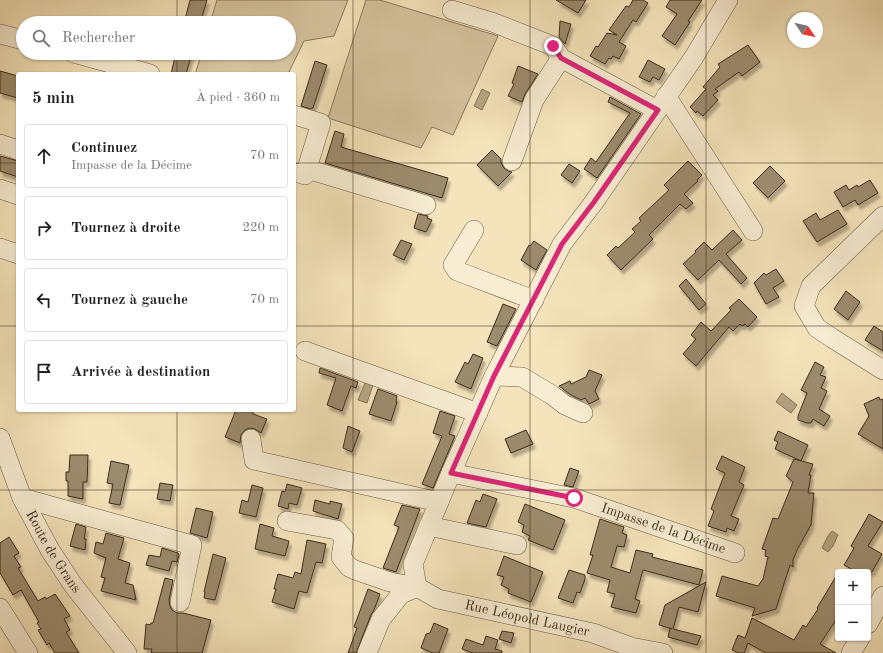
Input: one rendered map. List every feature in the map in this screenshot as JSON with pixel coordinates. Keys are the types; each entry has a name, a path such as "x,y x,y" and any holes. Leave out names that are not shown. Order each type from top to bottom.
{"street":[{"path":"417,587 413,564 451,473 494,376 562,244 594,202 694,57 728,0"},
{"path":"452,10 492,22 553,46 561,58 662,103 753,231"},
{"path":"0,34 16,38"},
{"path":"512,161 534,100 561,58"},
{"path":"99,60 143,72"},
{"path":"296,116 321,123 300,170 426,205"},
{"path":"0,144 16,149"},
{"path":"0,189 16,194"},
{"path":"883,216 811,286 804,306 817,328 883,370"},
{"path":"474,230 453,265 456,271 534,300"},
{"path":"0,248 16,253"},
{"path":"0,257 16,261"},
{"path":"305,351 478,413"},
{"path":"494,376 522,377 552,395 565,406 584,413"},
{"name":"Route de Grans","path":"0,438 22,498 50,550 73,585 127,653"},
{"path":"251,439 254,460 439,502"},
{"name":"Impasse de la Décime","path":"451,473 574,498 735,553"},
{"path":"22,498 192,545 180,602"},
{"path":"287,521 337,530 344,538 341,557 349,567 390,582 417,587"},
{"path":"429,526 517,545"},
{"path":"367,653 381,619 401,594 417,587"},
{"name":"Rue Léopold Laugier","path":"417,587 438,600 593,633 631,650 663,653"},
{"path":"871,618 883,596"},
{"path":"0,608 28,653"},
{"path":"851,653 858,641"}],"shaded area":[{"path":"217,0 348,0 334,36 304,41 296,58 296,16 212,16"},
{"path":"366,0 380,0 498,36 453,135 432,127 421,148 328,118"},
{"path":"200,60 295,60 289,72 196,72"},
{"path":"482,89 490,93 482,110 474,106"},
{"path":"365,383 373,385 367,403 358,400"},
{"path":"782,393 797,405 791,413 776,402"},
{"path":"832,531 838,535 833,546 828,552 822,548"}],"building":[{"path":"190,0 207,0 202,16 186,16"},
{"path":"556,0 586,0 578,13"},
{"path":"633,0 643,0 648,3 636,22 633,20 619,42 626,46 619,59 613,56 611,59 609,58 605,64 590,56 607,33 617,35 609,30 626,6 629,7"},
{"path":"670,0 702,0 688,21 690,22 675,45 662,36 677,14 666,7"},
{"path":"560,21 571,24 565,44 559,37"},
{"path":"748,45 760,62 742,76 739,72 715,89 718,91 713,95 718,100 703,116 697,111 696,113 690,107 706,89 703,87 720,67 718,64"},
{"path":"174,60 190,60 187,72 171,72"},
{"path":"648,60 665,69 659,80 653,77 650,82 639,77"},
{"path":"315,61 327,65 313,108 311,109 301,106"},
{"path":"518,66 538,74 525,94 522,102 508,96 514,84 512,83"},
{"path":"0,71 16,75 16,97 0,93"},
{"path":"610,97 641,114 597,178 584,169 591,158 596,162 630,113 608,102"},
{"path":"335,131 344,134 341,147 448,178 442,198 325,163"},
{"path":"492,150 501,159 501,163 504,168 512,172 498,186 477,165"},
{"path":"0,156 16,160 16,176 0,171"},
{"path":"688,161 702,175 697,180 698,181 684,194 693,203 686,209 680,204 649,235 653,239 621,270 607,255 616,246 618,248 635,232 632,229 641,221 639,218 669,190 664,185"},
{"path":"569,164 580,171 572,183 561,175"},
{"path":"770,166 785,181 768,198 753,183"},
{"path":"870,180 878,193 858,205 855,200 843,207 834,192 846,185 849,190 857,185 858,187"},
{"path":"838,210 847,224 817,242 803,221 816,213 820,220"},
{"path":"418,214 428,216 427,218 432,220 426,232 414,228"},
{"path":"733,230 742,240 726,254 747,278 741,284 719,260 698,280 683,264 704,242 712,250"},
{"path":"401,240 412,244 404,260 393,255"},
{"path":"534,241 547,250 536,270 521,260 529,245 530,246"},
{"path":"776,269 784,281 773,288 779,297 766,304 754,283 764,273 766,275"},
{"path":"686,279 706,304 699,310 679,286"},
{"path":"846,291 860,302 848,320 834,309"},
{"path":"739,299 757,317 748,327 745,324 742,326 740,324 733,331 729,327 696,366 683,354 696,339 691,335 701,322 711,331 731,310 729,308"},
{"path":"503,304 516,309 497,346 487,342"},
{"path":"874,326 883,332 883,351 865,340"},
{"path":"473,354 483,358 471,389 455,382 465,362 468,364"},
{"path":"815,362 824,367 820,375 826,377 821,388 827,391 819,409 830,416 824,426 813,419 811,423 798,420 798,416 807,393 801,390"},
{"path":"320,368 358,382 356,388 351,386 342,411 327,405 336,378 319,373"},
{"path":"589,370 602,375 595,391 599,399 589,404 585,398 581,400 559,386 570,381 571,384 586,377"},
{"path":"378,389 397,396 397,402 391,421 369,414"},
{"path":"879,397 880,400 883,399 883,449 858,434 869,416 864,404"},
{"path":"440,411 455,416 449,434 455,436 433,488 422,484 442,436 433,433"},
{"path":"235,412 253,412 253,414 267,419 261,433 255,429 249,428 241,435 240,443 225,437"},
{"path":"348,426 360,431 352,452 343,448"},
{"path":"526,430 533,444 511,453 505,439"},
{"path":"778,431 808,445 801,461 775,449 778,442 774,440"},
{"path":"70,455 88,455 87,482 83,482 83,499 68,496 68,481 66,481 66,472 69,472"},
{"path":"722,456 745,467 739,482 744,485 731,516 739,519 734,531 727,528 726,532 708,526 714,511 711,509 725,473 716,469"},
{"path":"794,459 813,464 809,475 811,475 808,493 814,493 811,525 797,550 793,560 793,567 790,565 776,609 752,616 755,608 716,596 722,576 758,586 763,579 768,557 765,556 766,550 762,549 773,518 778,519 793,482 786,476"},
{"path":"111,461 129,465 120,505 109,503 113,484 107,483"},
{"path":"570,468 579,471 573,487 564,485"},
{"path":"160,483 173,485 170,501 157,499"},
{"path":"287,484 302,488 297,505 289,503 288,509 278,506 282,491 285,492"},
{"path":"252,485 263,488 256,517 239,513 242,500 248,502"},
{"path":"483,494 497,499 486,527 467,523 476,500 480,502"},
{"path":"315,500 330,504 330,501 342,504 338,519 313,511"},
{"path":"525,504 565,520 553,550 528,540 530,536 522,532 524,525 518,522"},
{"path":"402,505 420,509 396,572 383,568 399,527 394,525"},
{"path":"196,508 213,512 207,538 190,533"},
{"path":"869,514 883,522 868,546 882,554 872,572 871,569 851,569 844,565 854,548 851,546"},
{"path":"600,519 624,527 622,533 627,535 624,547 617,546 611,567 630,573 636,550 653,554 652,557 703,570 699,585 643,570 635,599 640,601 636,613 611,607 615,594 607,592 610,580 587,573 593,555 590,555"},
{"path":"76,524 86,527 84,539 86,539 85,550 70,546"},
{"path":"260,524 274,528 272,536 289,541 285,556 255,549"},
{"path":"106,533 124,538 118,559 130,563 125,583 133,585 136,600 101,591 105,578 101,577 106,558 94,553 96,542 103,544"},
{"path":"9,537 19,553 14,556 21,567 18,568 38,601 55,594 70,616 64,619 70,630 66,632 79,653 55,653 49,643 47,645 38,630 41,629 37,623 39,622 21,590 13,595 0,573 0,543"},
{"path":"307,540 326,544 322,563 316,562 307,593 299,591 294,609 272,602 278,574 293,578 295,572 301,574"},
{"path":"162,548 178,553 179,555 177,562 172,561 169,571 146,565 149,555 160,557"},
{"path":"213,554 226,558 215,600 204,598 204,592"},
{"path":"504,556 543,572 531,602 508,593 509,589 501,585 504,577 497,575"},
{"path":"569,570 585,575 580,593 577,592 573,603 558,598"},
{"path":"165,578 173,580 169,600 172,610 177,613 183,613 211,620 202,653 151,653 152,649 144,649 146,624 150,625 153,623"},
{"path":"835,578 835,622 820,644 836,653 766,653 748,643 744,653 739,653 732,650 738,635 745,638 752,618 794,640 803,625 806,627 818,609 817,608"},
{"path":"706,582 698,612 679,607 673,629 701,636 697,645 668,637 670,628 659,625 665,605"},
{"path":"368,589 380,594 356,653 348,653 357,628 354,627"},
{"path":"434,623 448,629 439,653 433,653 421,648 426,634 430,633"},
{"path":"502,631 514,633 511,643 499,639"},
{"path":"486,636 498,640 495,649 502,651 502,653 473,653 462,649 466,639 483,645"}],"route":[{"path":"553,46 561,58 658,110 594,202 562,244 494,376 451,473 574,498"}]}
